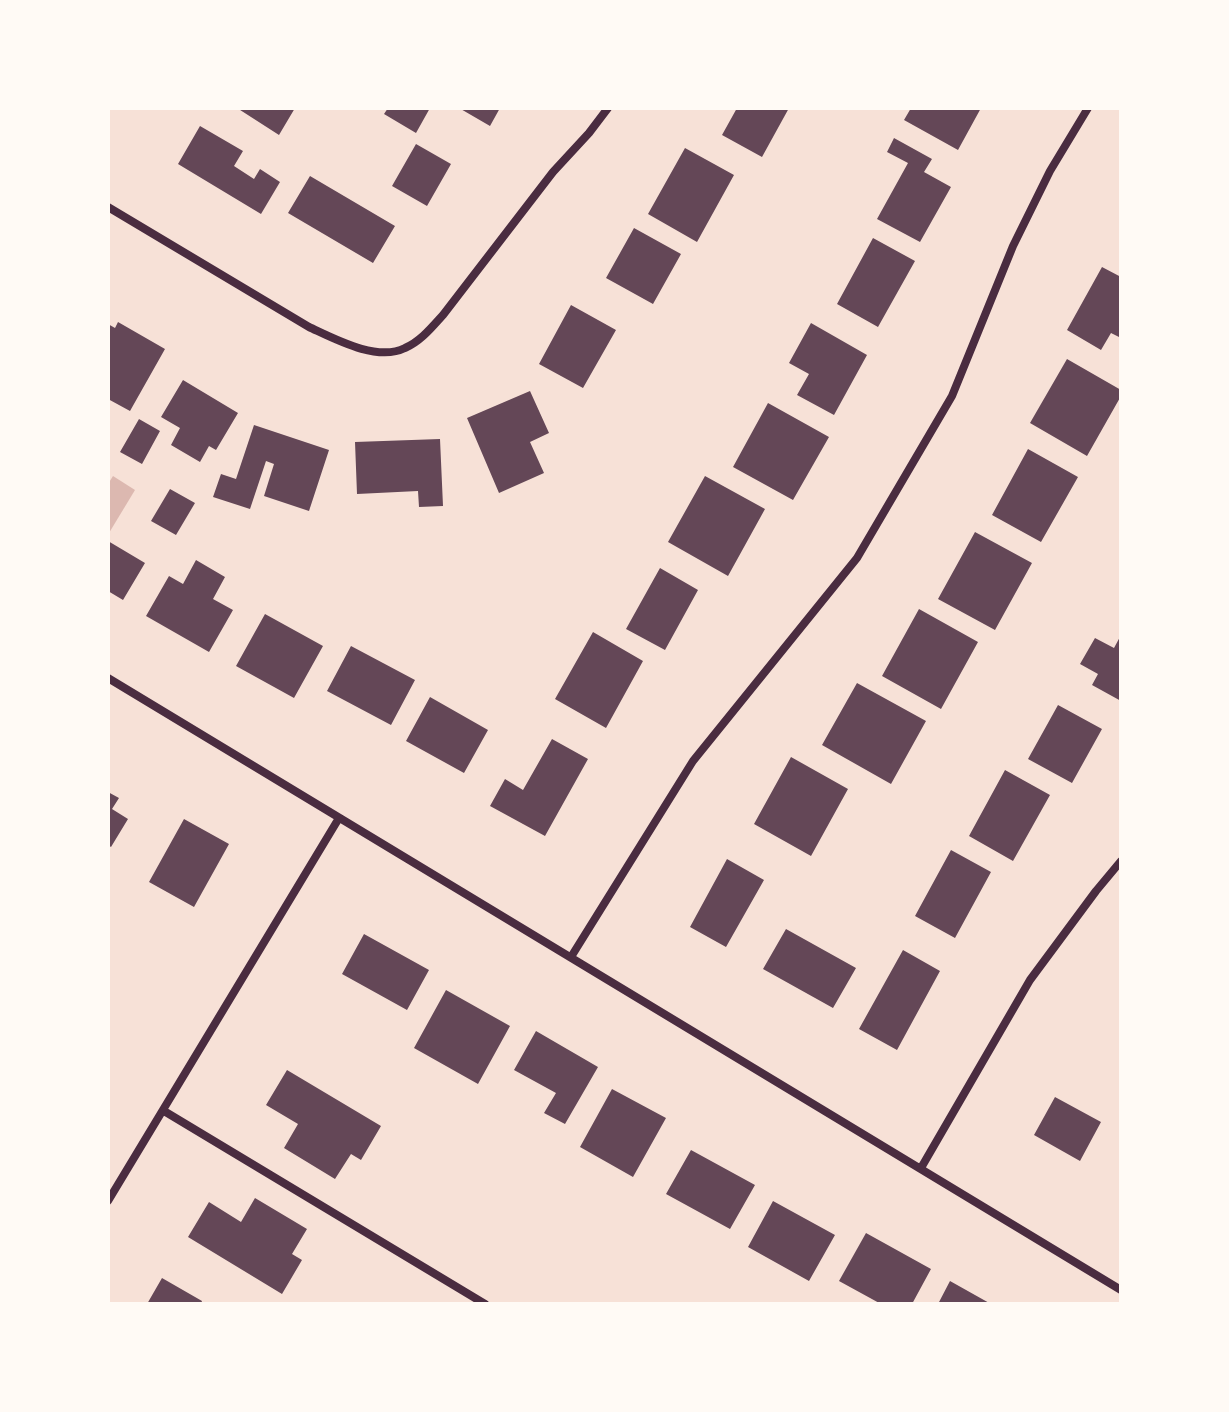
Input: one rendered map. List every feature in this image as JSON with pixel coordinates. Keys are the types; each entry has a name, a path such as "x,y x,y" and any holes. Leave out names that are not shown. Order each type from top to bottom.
{"street":[{"path":"108,207 309,327 374,352 394,352 407,348 443,315 553,172 608,108"},
{"path":"571,957 693,761 857,558 952,396 1013,246 1050,171 1088,108"},
{"path":"108,678 1121,1290"},
{"path":"108,1201 339,818"},
{"path":"921,1168 1030,980 1121,861"},
{"path":"164,1111 485,1304"}],"shaded area":[{"path":"113,476 135,490 109,533 108,484"}],"building":[{"path":"237,108 295,108 279,135"},
{"path":"388,108 430,108 416,133 384,114"},
{"path":"459,108 500,108 490,126"},
{"path":"737,108 789,108 762,157 722,135"},
{"path":"911,108 981,108 958,150 904,120"},
{"path":"200,126 243,151 234,166 254,179 260,169 280,182 261,214 178,164"},
{"path":"894,138 932,159 924,172 951,187 920,242 877,219 908,163 887,152"},
{"path":"416,144 451,164 427,206 392,186"},
{"path":"685,148 734,175 697,242 648,214"},
{"path":"310,176 395,226 373,263 288,213"},
{"path":"634,228 681,254 653,304 606,278"},
{"path":"873,238 915,261 878,327 837,304"},
{"path":"1102,267 1121,277 1121,338 1111,333 1101,350 1067,330"},
{"path":"571,305 616,330 583,388 539,364"},
{"path":"118,322 165,349 130,411 108,399 108,324 115,328"},
{"path":"811,323 867,355 834,415 797,395 809,374 789,363"},
{"path":"1067,359 1121,390 1121,396 1087,456 1030,423"},
{"path":"183,380 238,413 216,450 209,446 200,462 171,445 180,428 161,417"},
{"path":"530,391 549,433 530,442 544,473 499,493 467,418"},
{"path":"768,403 829,437 793,500 733,467"},
{"path":"139,419 160,431 142,464 120,452"},
{"path":"254,425 329,450 309,511 264,496 274,464 266,461 250,509 213,497 221,474 236,479"},
{"path":"440,439 443,506 419,507 418,491 357,494 355,442"},
{"path":"1028,449 1078,477 1041,542 992,515"},
{"path":"705,476 765,509 728,576 668,542"},
{"path":"170,489 195,503 176,535 151,521"},
{"path":"975,532 1032,563 995,630 938,599"},
{"path":"108,541 145,563 123,600 108,591"},
{"path":"196,560 225,577 213,599 233,610 209,652 146,616 169,576 183,584"},
{"path":"660,568 698,590 665,650 626,629"},
{"path":"919,609 978,642 941,709 882,676"},
{"path":"265,614 323,646 294,698 236,666"},
{"path":"593,632 643,661 606,728 555,699"},
{"path":"1121,635 1121,701 1092,685 1098,674 1080,664 1095,638 1114,648"},
{"path":"351,646 415,680 391,725 327,691"},
{"path":"857,683 926,721 891,784 822,745"},
{"path":"430,697 488,730 464,773 406,741"},
{"path":"1058,705 1102,729 1072,783 1028,759"},
{"path":"552,739 588,759 545,836 490,806 505,779 523,790"},
{"path":"791,757 848,789 811,856 754,824"},
{"path":"1005,770 1050,795 1013,861 969,836"},
{"path":"108,792 119,798 112,809 128,819 111,847 108,845"},
{"path":"184,819 229,844 194,907 149,882"},
{"path":"951,850 991,872 955,938 915,916"},
{"path":"727,859 764,880 726,947 690,927"},
{"path":"786,929 856,968 833,1008 763,969"},
{"path":"364,934 429,970 407,1010 342,974"},
{"path":"903,950 940,971 897,1050 859,1029"},
{"path":"446,990 510,1026 478,1084 414,1048"},
{"path":"536,1031 598,1067 565,1124 544,1113 556,1093 514,1070"},
{"path":"287,1070 381,1126 361,1160 351,1154 335,1179 284,1148 298,1124 266,1105"},
{"path":"612,1089 666,1118 633,1177 580,1147"},
{"path":"1055,1097 1101,1122 1080,1161 1034,1135"},
{"path":"691,1150 755,1185 730,1229 666,1194"},
{"path":"255,1198 307,1229 292,1254 302,1260 282,1294 188,1237 209,1202 241,1222"},
{"path":"773,1201 835,1235 809,1281 748,1247"},
{"path":"866,1233 931,1269 912,1304 881,1304 839,1281"},
{"path":"162,1278 202,1301 201,1304 147,1304"},
{"path":"950,1281 991,1304 938,1304"}]}
